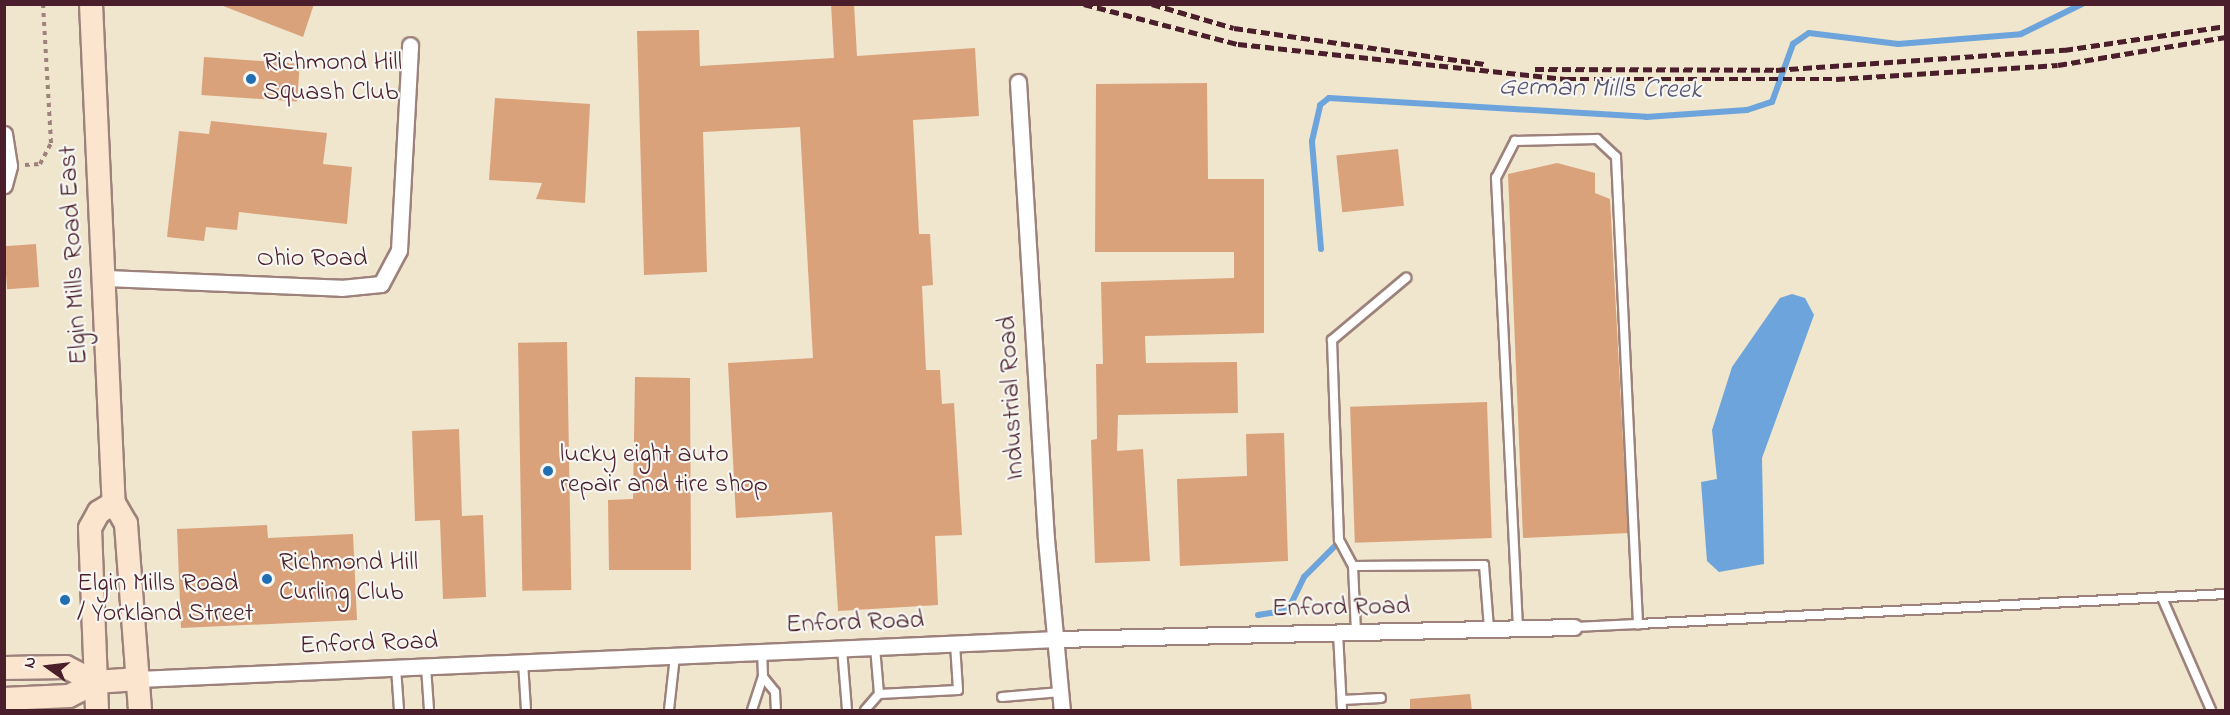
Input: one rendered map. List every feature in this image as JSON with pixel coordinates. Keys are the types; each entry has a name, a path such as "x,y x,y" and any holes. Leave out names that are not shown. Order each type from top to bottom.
{"main road":[{"name":"Elgin Mills Road East","path":"91,4 106,278 114,503 126,524 140,711"},
{"path":"97,711 90,528 99,512 114,503"},
{"path":"4,668 66,668 96,682"},
{"path":"4,699 69,696 96,682 138,679"}],"street":[{"name":"Ohio Road","path":"106,278 341,288 381,284 399,250 410,45"},
{"name":"Industrial Road","path":"1018,82 1046,539 1062,711"},
{"path":"4,134 9,166 4,185"},
{"name":"Enford Road","path":"138,679 1057,639 1574,627"}],"lane":[{"path":"1518,628 1496,178 1515,141 1598,139 1616,157 1638,624"},
{"path":"1356,632 1353,566 1339,540 1332,340 1406,278"},
{"path":"1353,566 1484,565 1489,629"},
{"path":"1574,627 2163,600 2226,594"},
{"path":"2163,600 2211,711"},
{"path":"1338,633 1342,711"},
{"path":"879,694 958,690 955,644"},
{"path":"865,711 879,694 875,647"},
{"path":"842,649 847,711"},
{"path":"752,711 763,677 762,652"},
{"path":"664,711 669,710 675,656"},
{"path":"523,662 526,711"},
{"path":"426,666 429,711"},
{"path":"396,668 399,711"},
{"path":"763,677 775,692 776,711"},
{"path":"1002,698 1061,692"},
{"path":"1342,700 1381,698"}],"path":[{"path":"40,164 51,143 43,4"}],"water":[{"path":"1792,294 1805,298 1814,315 1762,458 1764,564 1719,572 1707,561 1701,482 1717,479 1712,430 1732,367 1780,298"}],"building":[{"path":"218,4 314,4 303,37"},
{"path":"831,4 854,4 857,56 975,48 979,116 913,120 919,234 930,234 933,285 922,286 926,370 940,370 942,404 954,403 962,535 935,536 938,605 838,611 832,512 736,518 728,363 813,358 800,127 703,132 707,272 644,275 637,31 699,30 700,66 834,58"},
{"name":"Richmond Hill Squash Club","path":"204,57 300,64 297,102 201,95"},
{"path":"1207,83 1208,179 1264,179 1264,333 1145,336 1146,363 1237,362 1238,413 1118,415 1117,451 1143,449 1150,561 1095,563 1091,440 1097,439 1096,364 1103,364 1101,282 1234,278 1234,252 1095,252 1096,84"},
{"path":"495,98 590,104 585,203 536,199 542,183 489,180"},
{"path":"211,121 327,133 323,164 352,167 347,224 239,212 237,230 206,227 204,241 167,237 179,131 209,134"},
{"path":"1398,149 1404,206 1342,212 1336,155"},
{"path":"1557,163 1595,173 1595,193 1610,199 1628,533 1523,538 1508,174"},
{"path":"36,244 39,287 7,289 4,246"},
{"path":"567,342 571,590 522,591 518,343"},
{"path":"635,377 690,378 691,570 609,570 608,500 633,499"},
{"path":"1487,402 1492,538 1355,543 1350,407"},
{"path":"459,429 462,516 483,515 486,597 443,599 440,520 415,521 412,431"},
{"path":"1284,433 1288,561 1180,566 1177,479 1247,476 1246,434"},
{"name":"Richmond Hill Curling Club","path":"267,525 268,538 353,534 357,620 181,628 177,529"},
{"path":"1470,694 1472,711 1410,711 1410,699"}],"waterway":[{"name":"German Mills Creek","path":"1321,249 1312,141 1320,105 1329,98 1646,117 1747,110 1772,102 1793,44 1809,33 1898,44 2021,34 2082,4"},
{"name":"German Mills Creek","path":"1258,615 1288,610 1304,577 1336,545"}],"railway":[{"path":"1084,4 1238,44 1567,79 1836,79 2058,65 2226,37"},
{"path":"1152,4 1234,28 1484,64"},
{"path":"1535,69 1776,70 2064,50 2226,26"}],"place":[{"name":"Richmond Hill Squash Club","path":"251,79"},
{"name":"lucky eight auto repair and tire shop","path":"548,471"},
{"name":"Richmond Hill Curling Club","path":"267,579"},
{"name":"Elgin Mills Road / Yorkland Street","path":"65,600"}]}
